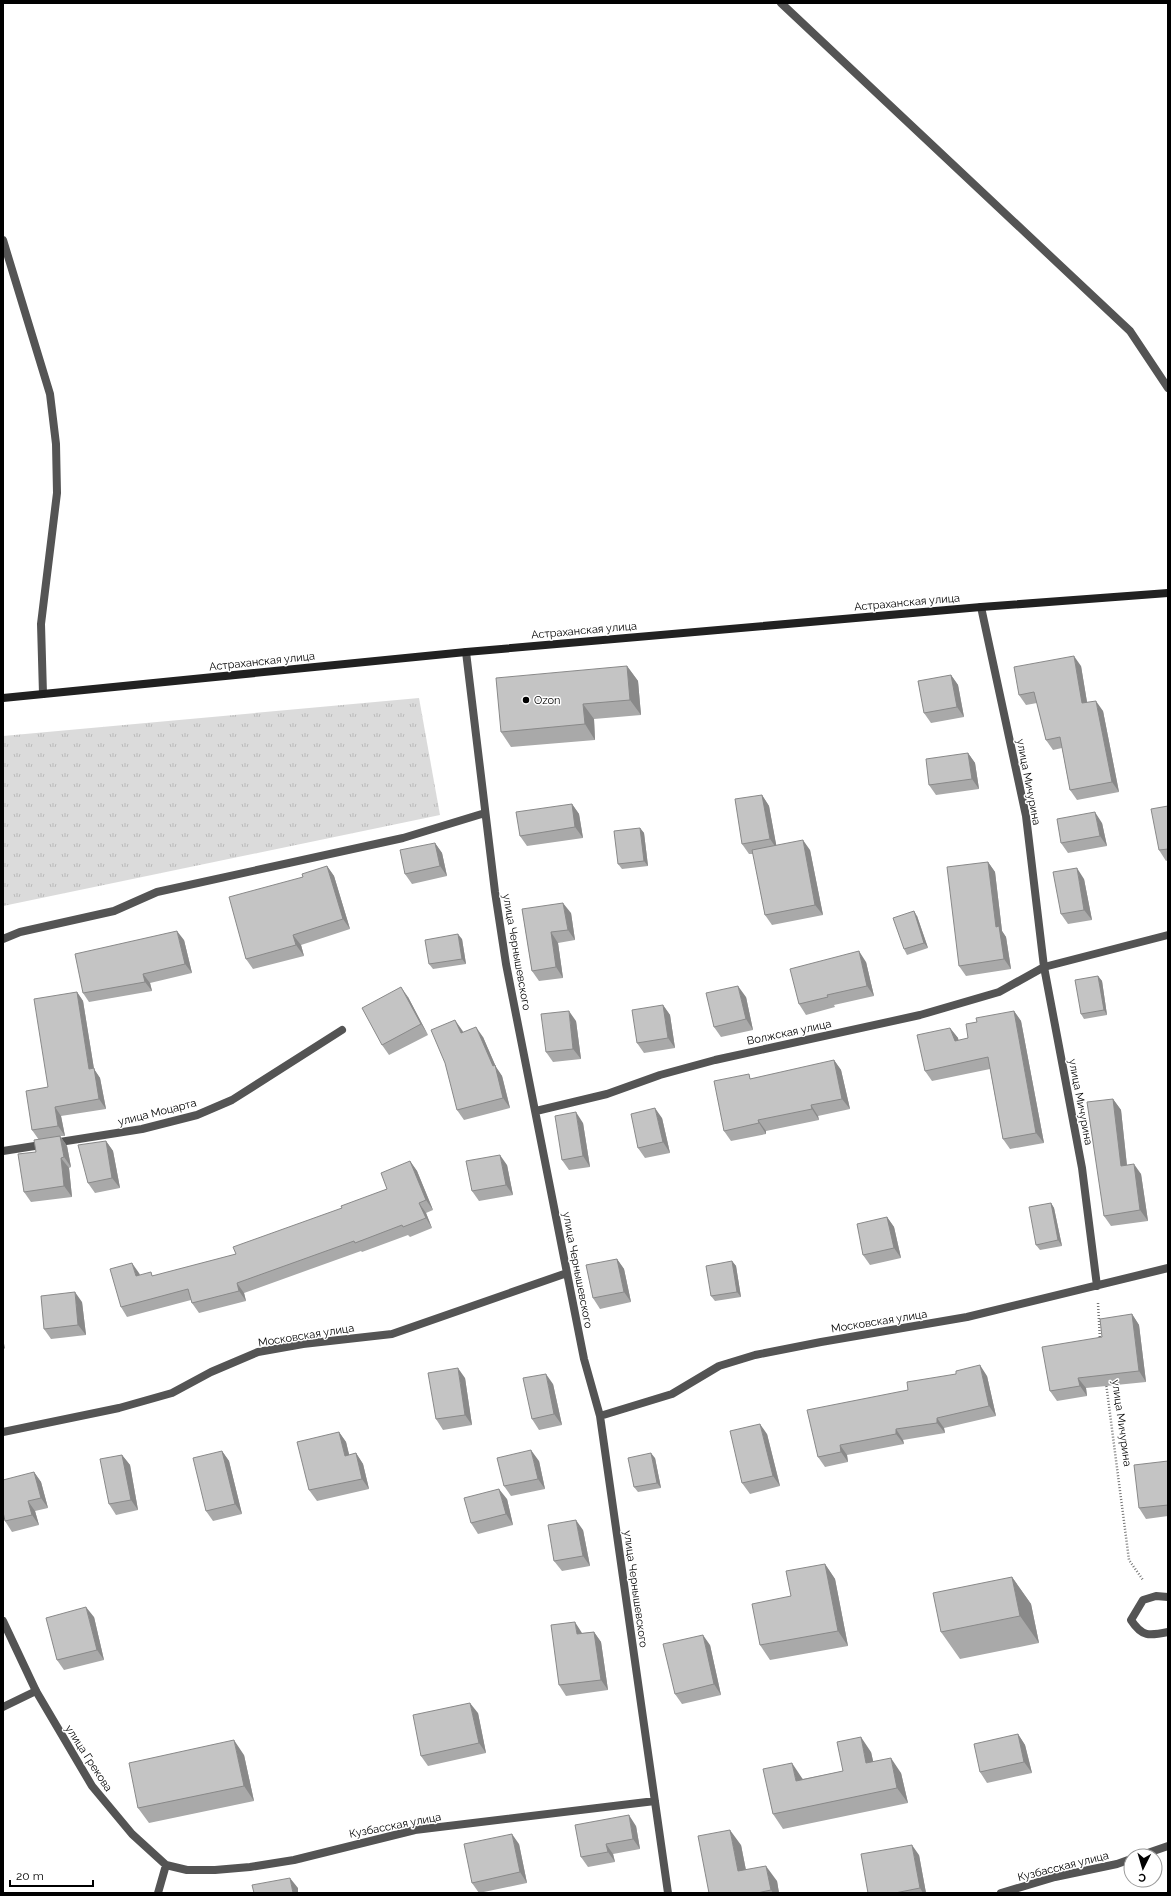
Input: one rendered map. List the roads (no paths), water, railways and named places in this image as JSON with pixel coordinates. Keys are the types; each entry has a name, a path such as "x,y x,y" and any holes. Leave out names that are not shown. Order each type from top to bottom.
{"main road":[{"name":"Астраханская улица","path":"3,698 466,652 980,607 1168,593"}],"street":[{"path":"781,3 1130,331 1168,388"},
{"path":"3,240 50,394 56,444 57,493 42,624 43,694"},
{"name":"улица Мичурина","path":"980,607 1026,816 1044,967 1082,1168 1097,1286"},
{"name":"улица Чернышевского","path":"466,652 485,813 506,964 584,1359 600,1416 668,1893"},
{"path":"3,939 20,932 114,911 157,892 403,838 485,813"},
{"path":"3,932 20,932"},
{"name":"Волжская улица","path":"536,1111 607,1094 660,1075 716,1060 927,1013 999,992 1044,967 1168,935"},
{"name":"улица Моцарта","path":"3,1151 142,1129 197,1115 232,1100 342,1030"},
{"name":"Московская улица","path":"600,1416 672,1394 719,1366 755,1355 821,1342 967,1318 1168,1268"},
{"name":"Московская улица","path":"3,1432 119,1408 172,1393 211,1372 258,1352 303,1344 392,1334 567,1273"},
{"path":"1168,1597 1156,1596 1143,1600 1135,1611 1131,1620 1138,1631 1152,1636 1168,1632"},
{"name":"улица Грекова","path":"3,1620 36,1691 92,1786 132,1834 166,1864"},
{"path":"3,1707 36,1691"},
{"name":"Кузбасская улица","path":"166,1864 188,1870 215,1870 250,1867 294,1860 415,1830 655,1801"},
{"name":"Кузбасская улица","path":"1001,1893 1055,1877 1123,1862"},
{"path":"158,1893 166,1864"}],"place":[{"name":"Ozon","path":"526,700"}]}
